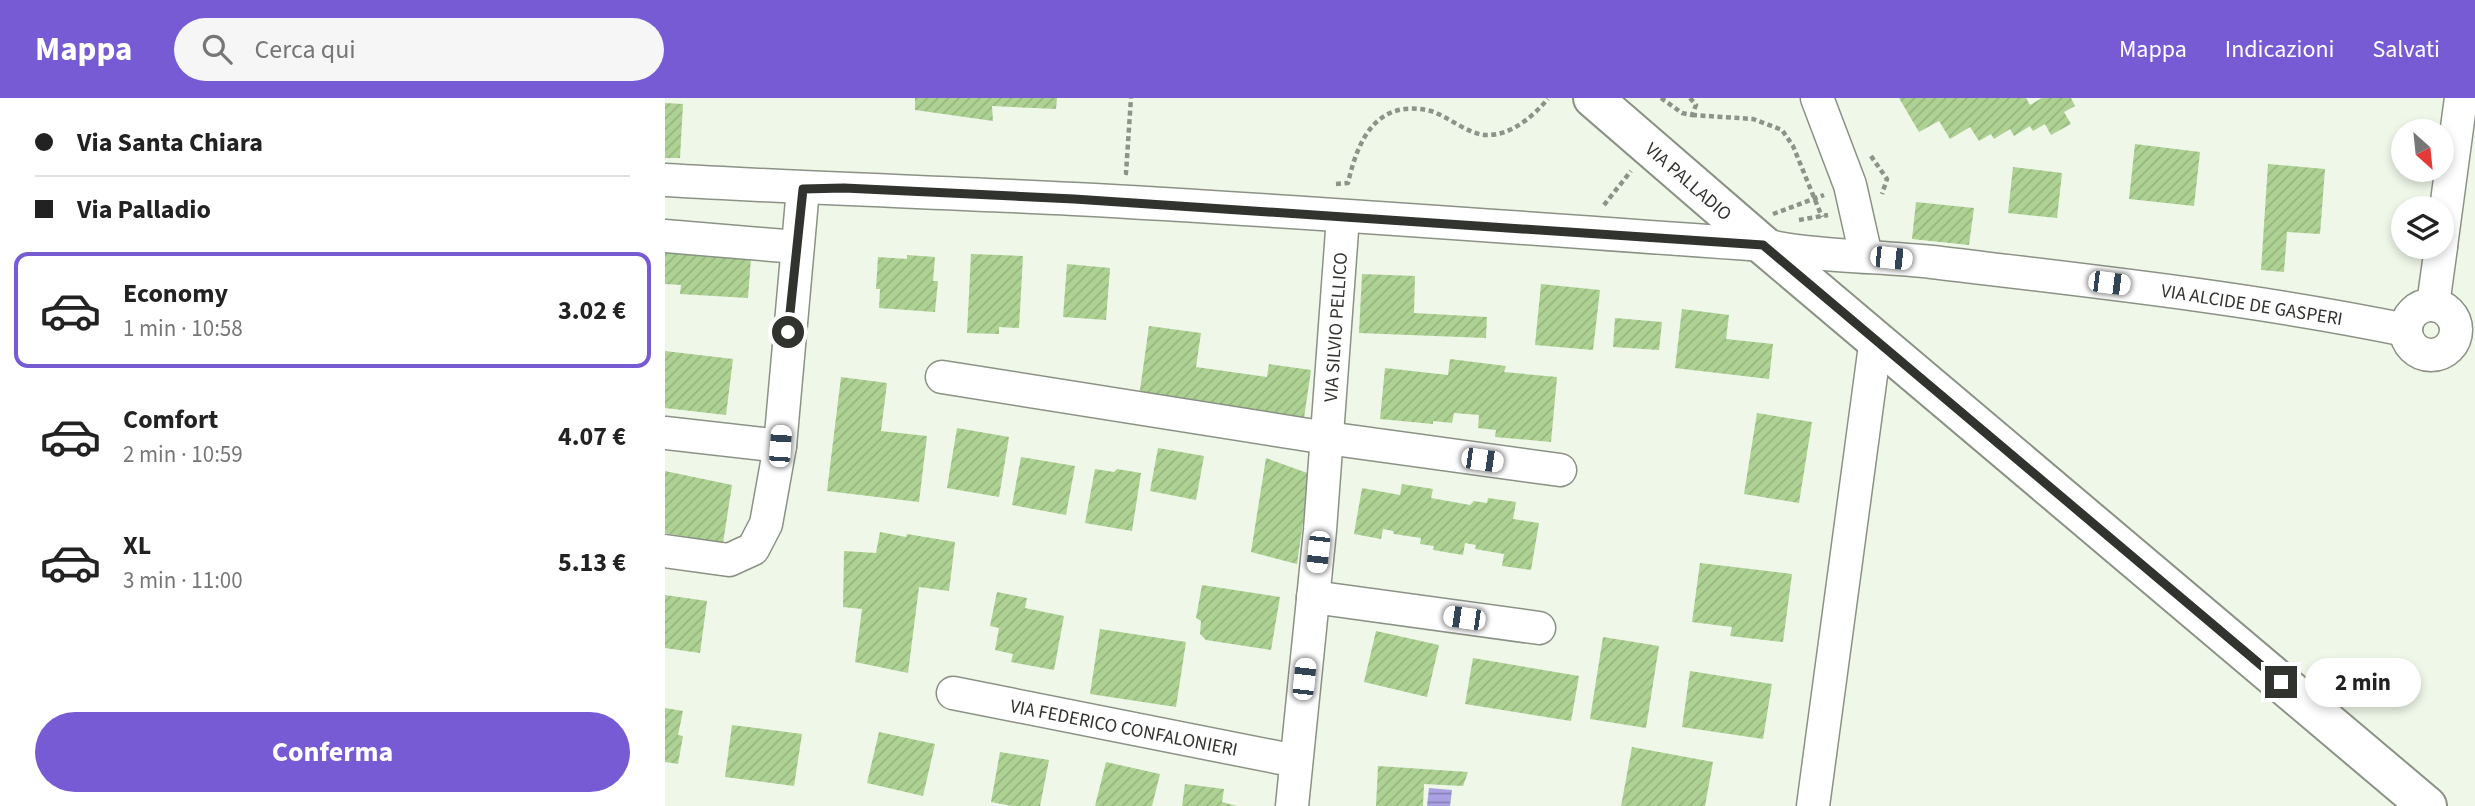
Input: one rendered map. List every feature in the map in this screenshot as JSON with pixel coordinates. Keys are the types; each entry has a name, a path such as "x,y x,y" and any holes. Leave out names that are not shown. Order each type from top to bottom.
{"main road":[{"name":"VIA PALLADIO","path":"1593,98 1770,232 1876,338 2427,806"}],"street":[{"path":"1817,98 1850,185 1866,256"},
{"path":"2448,196 2461,98"},
{"name":"VIA ALCIDE DE GASPERI","path":"665,180 803,189 844,188 1074,199 1343,217 1770,232 1799,253 1866,256 2130,286 2332,315 2406,330"},
{"path":"665,551 729,560 753,549 767,524 780,446 803,189"},
{"name":"VIA SILVIO PELLICO","path":"1292,806 1327,438 1343,217"},
{"path":"665,236 797,247"},
{"path":"2434,305 2439,259"},
{"path":"2434,305 2444,308 2451,315 2465,337 2440,353 2428,354 2417,350 2411,344 2406,330 2414,311 2423,306 2434,305"},
{"path":"1813,806 1876,338"},
{"path":"942,377 1327,438 1560,470"},
{"path":"665,433 780,446"},
{"path":"1313,597 1539,628"},
{"name":"VIA FEDERICO CONFALONIERI","path":"953,693 1296,761"}],"path":[{"path":"1131,98 1126,173 1140,174"},
{"path":"1661,98 1682,113 1692,116 1753,119 1782,130 1793,146 1822,217"},
{"path":"1690,98 1696,105 1692,116"},
{"path":"1329,184 1348,183 1355,153 1375,119 1402,107 1430,111 1484,135 1519,126 1532,118 1548,99"},
{"path":"1795,220 1822,217 1879,197 1887,179 1868,150"},
{"path":"1770,232 1769,216 1816,198"}],"shaded area":[{"path":"1429,788 1452,790 1450,806 1427,806"}],"building":[{"path":"915,98 1057,98 1056,109 992,106 993,121 915,110"},
{"path":"1899,98 2026,98 2030,105 2042,98 2071,98 2075,106 2064,112 2071,124 2051,135 2045,124 2033,131 2030,126 2014,136 2010,129 1994,139 1991,134 1979,141 1970,127 1950,139 1939,121 1919,132"},
{"path":"665,103 683,104 680,158 665,158"},
{"path":"2135,144 2200,152 2194,206 2129,199"},
{"path":"2268,164 2325,169 2320,234 2287,232 2284,272 2261,270"},
{"path":"2013,167 2062,173 2057,218 2008,213"},
{"path":"1916,202 1974,208 1969,245 1912,239"},
{"path":"665,240 752,245 748,298 680,294 681,285 665,284"},
{"path":"971,254 1023,256 1019,328 999,327 999,334 967,333"},
{"path":"907,255 935,257 933,281 938,281 935,312 879,308 880,289 876,289 878,257 907,259"},
{"path":"1067,264 1110,268 1106,320 1063,317"},
{"path":"1362,274 1415,276 1414,313 1487,317 1486,338 1359,333"},
{"path":"1541,284 1600,290 1593,350 1535,345"},
{"path":"1682,309 1729,315 1726,339 1773,344 1769,379 1675,368"},
{"path":"1615,318 1662,322 1659,350 1613,347"},
{"path":"1149,326 1201,333 1196,367 1267,377 1269,364 1311,370 1304,418 1265,412 1156,409 1140,390"},
{"path":"665,351 733,359 726,415 665,408"},
{"path":"1450,359 1506,366 1504,372 1557,377 1551,442 1495,437 1496,430 1478,428 1479,415 1454,413 1452,423 1433,421 1433,424 1380,419 1385,368 1448,375"},
{"path":"841,377 887,383 881,431 927,436 919,502 827,491"},
{"path":"1757,413 1812,422 1799,503 1744,494"},
{"path":"957,428 1009,437 999,497 947,488"},
{"path":"1158,448 1204,456 1196,500 1150,491"},
{"path":"1021,457 1075,466 1066,515 1012,505"},
{"path":"1266,458 1310,474 1297,564 1251,552"},
{"path":"1095,469 1141,473 1132,531 1085,523"},
{"path":"665,471 732,485 723,543 665,533"},
{"path":"1402,484 1433,489 1431,498 1470,505 1474,501 1487,503 1488,498 1516,502 1513,519 1539,523 1531,570 1502,566 1504,554 1475,549 1476,545 1465,543 1463,555 1433,550 1434,546 1420,544 1421,538 1394,534 1393,531 1383,529 1381,539 1354,534 1362,488 1400,495"},
{"path":"880,532 955,542 949,591 919,587 908,673 855,662 862,609 843,607 844,551 876,553"},
{"path":"1700,563 1792,574 1783,642 1730,636 1732,627 1692,622"},
{"path":"1202,585 1280,597 1271,650 1206,640 1200,634 1201,621 1196,618"},
{"path":"997,592 1027,598 1025,608 1064,616 1054,670 1011,662 1013,654 995,650 999,628 990,626"},
{"path":"665,595 707,601 700,653 665,648"},
{"path":"1100,629 1186,642 1176,707 1090,694"},
{"path":"1376,631 1439,645 1427,697 1364,682"},
{"path":"1603,637 1659,646 1646,728 1590,719"},
{"path":"1473,658 1579,676 1571,721 1465,704"},
{"path":"1690,671 1772,684 1763,739 1682,727"},
{"path":"665,708 683,711 678,735 683,736 678,764 665,762"},
{"path":"732,725 802,734 794,786 725,777"},
{"path":"879,732 935,744 923,796 867,783"},
{"path":"1632,747 1713,762 1705,806 1621,806"},
{"path":"1000,752 1049,760 1040,806 1012,806 991,802"},
{"path":"1106,762 1160,774 1152,806 1095,806"},
{"path":"1378,766 1468,772 1463,786 1424,784 1423,806 1376,806"},
{"path":"1185,784 1224,789 1222,802 1237,806 1182,806"}],"route":[{"path":"788,332 803,189 844,188 1074,199 1763,245 2281,682"}]}
